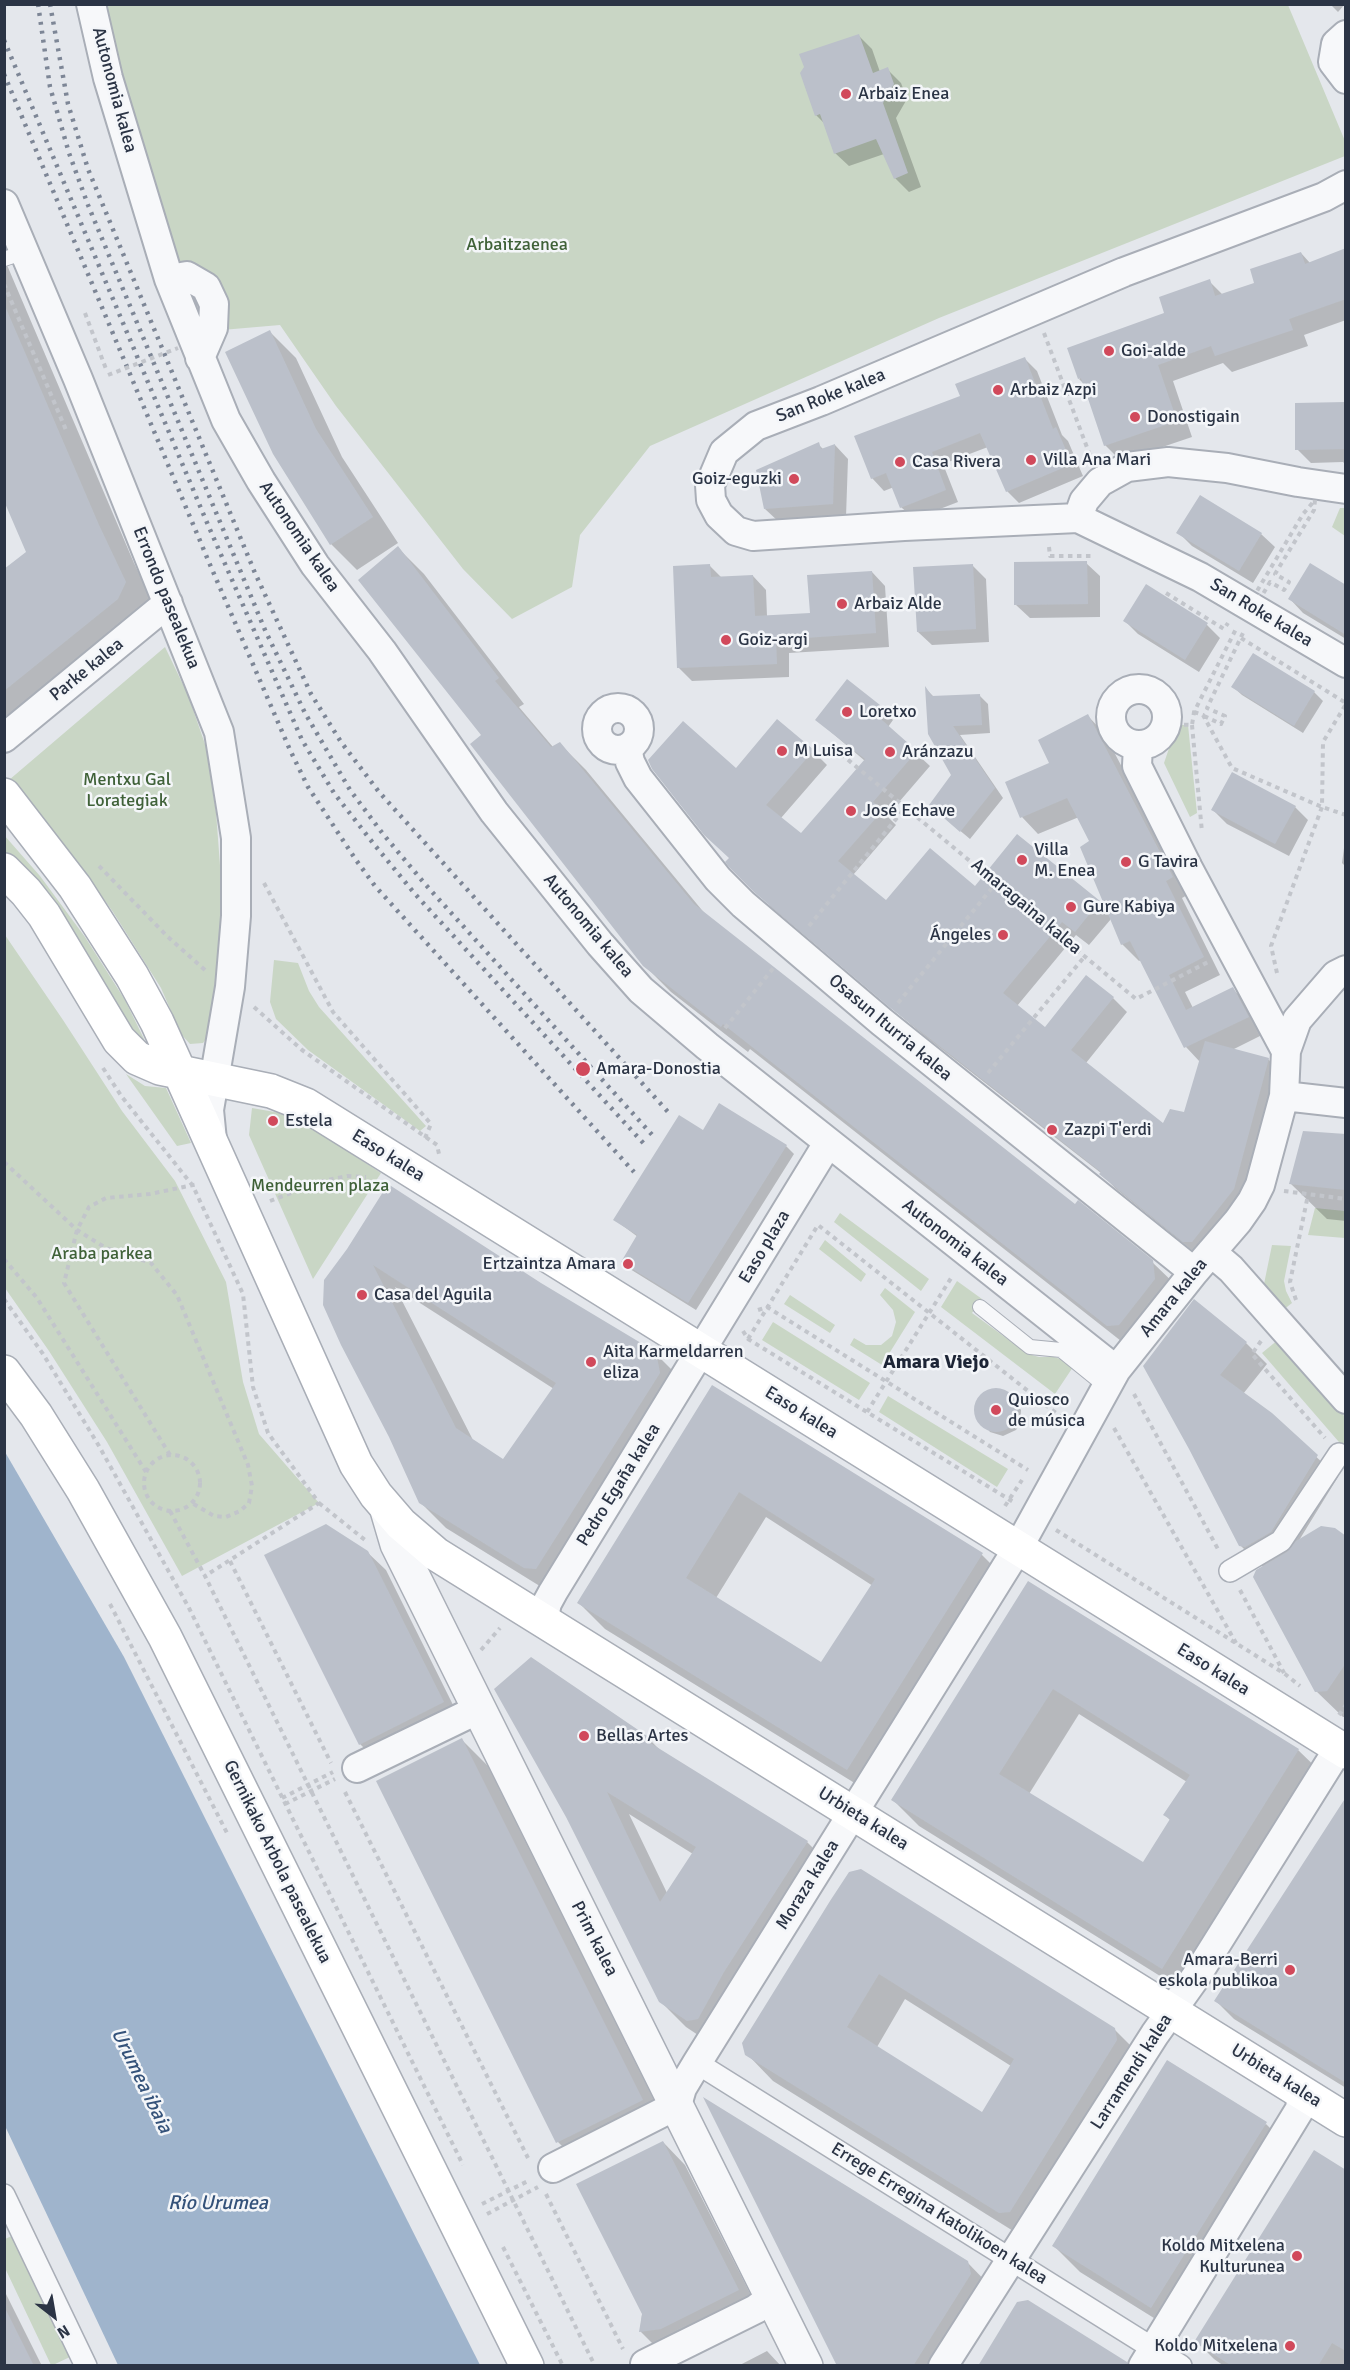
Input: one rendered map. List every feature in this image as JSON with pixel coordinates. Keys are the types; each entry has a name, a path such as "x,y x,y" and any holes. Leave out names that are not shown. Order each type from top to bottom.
{"main road":[{"path":"4,795 105,930 152,1013 356,1464 387,1510"},
{"name":"Easo kalea","path":"4,870 26,892 44,915 119,1040 137,1058 160,1068 176,1065 214,1079 289,1096 306,1105 1018,1548 1343,1746"},
{"name":"Gernikako Arbola pasealekua","path":"4,1372 36,1415 83,1490 165,1637 527,2366"},
{"name":"Urbieta kalea","path":"387,1510 415,1538 436,1554 1346,2120"}],"street":[{"name":"Autonomia kalea","path":"91,4 108,78 169,279 187,276 206,287 214,304 213,328 189,353 261,481 315,565 382,651 494,812 600,944 641,990 828,1143 1105,1389"},
{"path":"1346,35 1336,44 1333,62 1346,79"},
{"name":"San Roke kalea","path":"1346,185 1323,197 1124,272 821,401 756,426 724,452 710,485 711,500 719,515 736,531 753,537 904,526 1078,518 1200,577 1346,663"},
{"name":"Errondo pasealekua","path":"4,204 15,255 168,603 219,732 236,838 236,916 228,999 209,1110 209,1128 219,1158"},
{"path":"1078,518 1084,501 1100,482 1127,467 1168,462 1227,468 1346,489"},
{"name":"Parke kalea","path":"4,738 168,603"},
{"path":"1144,689 1160,698 1179,725 1148,744 1138,745 1121,739 1111,724 1113,705 1125,692 1144,689"},
{"path":"1138,745 1137,766 1188,868 1286,1051"},
{"name":"Osasun Iturria kalea","path":"627,748 630,762 638,778 718,879 743,904 891,1030 1202,1262 1231,1269 1346,1399"},
{"path":"4,811 26,837 44,846"},
{"path":"1286,1051 1297,1020 1336,975 1346,970"},
{"path":"176,1065 208,1056 220,1042"},
{"name":"Amara kalea","path":"1018,1548 1105,1389 1202,1262 1238,1221 1260,1185 1284,1096 1286,1051"},
{"path":"1284,1096 1346,1103"},
{"name":"Easo plaza","path":"701,1351 828,1143"},
{"name":"Pedro Egaña kalea","path":"543,1621 547,1603 553,1592 701,1351"},
{"path":"1230,1571 1281,1541 1339,1454"},
{"name":"Prim kalea","path":"387,1510 397,1544 806,2366"},
{"name":"Moraza kalea","path":"677,2105 682,2088 697,2063 1018,1548"},
{"path":"348,1773 479,1709"},
{"name":"Larramendi kalea","path":"943,2366 1343,1746"},
{"name":"Errege Erregina Katolikoen kalea","path":"697,2063 1010,2259 1149,2357 1181,2366"},
{"path":"1149,2357 1300,2109 1302,2093"},
{"path":"545,2172 677,2105"},
{"path":"4,2195 86,2366"},
{"path":"634,2358 756,2310 772,2297"}],"lane":[{"path":"980,1307 1030,1347 1061,1350 1098,1380 1105,1389"},
{"path":"1285,1310 1346,1378"}],"path":[{"path":"86,313 108,375 189,353"},
{"path":"1042,327 1100,482"},
{"path":"1263,594 1270,582 1284,590 1289,582 1275,574 1314,510"},
{"path":"1257,591 1303,514"},
{"path":"1203,838 1179,725 1194,712 1237,628"},
{"path":"1194,712 1221,724 1225,716 1207,708 1245,630"},
{"path":"1241,638 1346,703 1323,742 1322,807 1271,946 1278,977"},
{"path":"1203,715 1232,768 1346,815"},
{"name":"Amaragaina kalea","path":"841,754 1136,999 1213,959"},
{"path":"723,1030 905,808"},
{"path":"93,860 167,936 203,968 228,999 436,1145 441,1162"},
{"path":"261,878 333,1012 431,1124 425,1138 396,1178 347,1176 323,1181 267,1202"},
{"path":"892,1009 996,883"},
{"path":"981,1081 1085,956"},
{"path":"98,1061 122,1097 193,1186 243,1294 253,1387 268,1433 319,1503 204,1576"},
{"path":"170,1455 64,1283 77,1230 89,1207 106,1198 150,1194 193,1186 219,1158"},
{"path":"4,1162 77,1230 106,1248 151,1263 177,1295 248,1465 252,1486 249,1503 240,1511 226,1517 213,1516 192,1503"},
{"path":"1279,1189 1346,1200"},
{"path":"1298,1302 1290,1282 1308,1195"},
{"path":"748,1339 818,1225 1062,1417"},
{"path":"4,1259 37,1298 146,1472"},
{"path":"867,1412 954,1274"},
{"path":"725,1312 732,1316 767,1307 1028,1470"},
{"path":"1253,1333 1261,1340 1252,1354 1339,1454"},
{"path":"1236,1644 1108,1418 1105,1389 1129,1385 1285,1674"},
{"path":"170,1455 187,1459 198,1471 200,1488 192,1503 186,1508 170,1511 161,1509 148,1498 144,1489 146,1472 156,1460 170,1455"},
{"path":"170,1511 595,2366"},
{"path":"230,1561 348,1773 634,2358"},
{"path":"107,1599 231,1841"},
{"path":"285,1804 348,1773"},
{"path":"482,2204 545,2172"}],"green space":[{"name":"Arbaitzaenea","path":"104,5 1288,5 1345,141 1345,156 939,318 650,446 580,535 572,587 512,619 463,569 336,406 280,325 222,330 195,266 176,262 118,79"},
{"path":"1340,508 1345,508 1345,536 1332,527"},
{"name":"Mentxu Gal Lorategiak","path":"165,647 188,695 206,747 216,812 222,892 214,1029 203,1043 190,1044 181,1034 161,988 113,912 72,855 9,780"},
{"path":"1177,725 1188,725 1197,813 1190,817 1164,763"},
{"path":"4,835 40,876 85,937 125,1000 145,1041 143,1043 129,1029 25,870 5,852"},
{"name":"Araba parkea","path":"5,935 122,1111 175,1181 226,1282 243,1382 259,1434 319,1503 182,1576 107,1442 49,1351 5,1288"},
{"path":"274,960 298,963 309,991 319,1007 426,1126 420,1131 308,1050 276,1019 270,1002"},
{"path":"126,1074 145,1086 166,1088 191,1143 177,1146"},
{"name":"Mendeurren plaza","path":"252,1108 292,1115 381,1173 313,1279 249,1135"},
{"path":"1315,1208 1345,1211 1345,1238 1308,1235"},
{"path":"840,1213 929,1279 921,1291 834,1222"},
{"path":"825,1240 866,1274 861,1282 819,1249"},
{"path":"1272,1245 1291,1246 1284,1281 1292,1303 1278,1314 1266,1298 1264,1284"},
{"path":"957,1281 982,1299 972,1313 1028,1354 1054,1357 1073,1367 1055,1394 941,1307"},
{"path":"885,1288 915,1312 882,1365 850,1345 854,1338 866,1345 881,1345 892,1336 896,1322 893,1310 880,1295"},
{"path":"790,1295 835,1325 830,1333 784,1304"},
{"path":"773,1322 870,1383 859,1400 762,1340"},
{"path":"1279,1339 1345,1417 1345,1449 1262,1353"},
{"path":"888,1396 1008,1469 997,1487 879,1412"},
{"path":"14,2235 72,2356 53,2365 5,2268 5,2239"}],"water":[{"name":"Río Urumea","path":"5,1452 124,1657 480,2365 118,2365 5,2126"}],"building":[{"name":"Arbaiz Enea","path":"859,34 873,73 888,67 894,84 883,103 908,173 894,179 876,139 834,154 820,114 815,116 800,73 804,67 799,54"},
{"path":"1346,248 1346,299 1289,319 1293,330 1215,356 1211,346 1158,365 1177,421 1104,446 1081,378 1078,379 1067,348 1164,313 1159,297 1210,279 1215,296 1254,283 1250,269 1301,252 1305,264"},
{"path":"5,306 99,525 126,582 118,599 4,691 4,569 26,552 4,501"},
{"path":"270,330 316,429 373,517 330,545 273,454 225,352"},
{"path":"1025,357 1053,429 1056,427 1072,464 1006,492 980,433 932,452 946,490 900,508 886,473 871,479 854,436 960,396 955,384"},
{"path":"1346,402 1346,449 1295,450 1295,403"},
{"name":"Goiz-eguzki","path":"819,442 821,449 835,444 833,504 764,509 756,470"},
{"path":"1200,495 1262,533 1239,571 1176,533"},
{"path":"398,546 499,678 495,681 551,747 560,742 694,904 1075,1204 1078,1200 1153,1260 1155,1279 1119,1325 1107,1326 723,1024 721,1027 643,966 470,744 481,735 358,580"},
{"path":"1087,561 1088,604 1014,605 1014,562"},
{"path":"1310,563 1346,585 1346,635 1288,599"},
{"name":"Goiz-argi","path":"710,564 711,577 753,575 755,616 810,613 807,575 872,571 876,633 776,640 777,664 677,668 673,566"},
{"path":"973,564 976,629 917,632 913,567"},
{"path":"1146,584 1208,623 1185,660 1123,621"},
{"path":"1253,653 1315,691 1294,726 1231,687"},
{"path":"847,679 880,705 874,713 917,751 873,802 883,810 838,861 886,900 930,848 975,886 1017,834 1100,901 1075,932 1062,922 1003,993 1045,1027 1086,975 1114,997 1071,1050 1163,1123 1170,1109 1184,1112 1205,1041 1269,1058 1234,1189 1192,1242 1183,1242 1099,1174 1101,1172 888,1006 754,892 725,862 729,858 704,835 652,769 648,760 683,721 736,768 777,719 814,750 766,805 801,833 865,759 815,720"},
{"path":"925,686 932,696 980,694 982,725 953,726 995,788 960,832 929,805 951,775 928,734"},
{"name":"G Tavira","path":"1088,714 1173,877 1166,881 1204,957 1169,975 1186,1010 1233,987 1249,1017 1184,1048 1130,941 1121,945 1080,847 1089,841 1067,798 1020,818 1005,782 1049,763 1038,740"},
{"path":"1232,772 1296,806 1275,844 1211,810"},
{"name":"Amara-Donostia","path":"719,1103 787,1145 688,1303 621,1262 637,1235 613,1220 679,1115 703,1130"},
{"path":"1303,1131 1346,1134 1346,1190 1289,1184"},
{"path":"388,1184 541,1283 656,1352 660,1373 536,1569 524,1568 419,1503 323,1305 324,1280 347,1249","holes":["373,1265 556,1383 503,1459 456,1428"]},
{"path":"1194,1299 1247,1342 1220,1375 1272,1413 1318,1455 1271,1532 1245,1547 1239,1546 1143,1366"},
{"path":"712,1385 983,1553 847,1770 577,1603","holes":["739,1492 875,1579 821,1662 686,1578"]},
{"name":"Quiosco de música","path":"996,1388 1011,1395 1018,1410 1011,1425 996,1432 981,1425 974,1410 981,1395"},
{"path":"326,1524 368,1551 444,1702 359,1745 264,1555"},
{"path":"1321,1526 1335,1528 1346,1536 1346,1663 1327,1691 1315,1692 1253,1577 1256,1570 1287,1552 1296,1541"},
{"path":"1028,1581 1299,1749 1162,1969 891,1800","holes":["1053,1689 1190,1775 1163,1815 1170,1819 1143,1862 999,1774"]},
{"path":"531,1657 650,1738 647,1741 808,1841 724,1972 698,2019 687,2021 659,2002 566,1817 494,1689","holes":["607,1792 696,1847 660,1902"]},
{"path":"462,1738 643,2100 556,2143 376,1781"},
{"name":"Amara-Berri eskola publikoa","path":"1346,1797 1346,2083 1214,2001"},
{"path":"861,1869 1115,2028 1117,2040 1010,2212 999,2213 745,2055 742,2043 849,1872","holes":["879,1974 1014,2059 982,2112 847,2027"]},
{"path":"1167,2060 1267,2122 1151,2308 1052,2246"},
{"path":"703,2097 968,2261 971,2274 913,2366 837,2366"},
{"path":"663,2141 739,2290 661,2329 639,2332 642,2314 576,2184"},
{"name":"Koldo Mitxelena Kulturunea","path":"1314,2150 1346,2170 1346,2351 1332,2343 1318,2366 1232,2366 1194,2342"},
{"path":"1028,2300 1127,2362 1127,2366 978,2366 1017,2302"},
{"path":"4,2306 34,2366 4,2366"}],"railway":[{"path":"38,4 50,87 69,153 88,205 265,630 305,713 350,790 383,834 425,884 655,1138"},
{"path":"50,4 68,104 88,169 255,573 311,694 341,742 379,792 669,1113"},
{"path":"4,40 208,525 302,740 334,793 415,894 646,1146"},
{"path":"4,74 211,567 308,787 375,886 634,1172"}],"place":[{"name":"Arbaiz Enea","path":"846,94"},
{"name":"Goi-alde","path":"1109,351"},
{"name":"Arbaiz Azpi","path":"998,390"},
{"name":"Donostigain","path":"1135,417"},
{"name":"Villa Ana Mari","path":"1031,460"},
{"name":"Casa Rivera","path":"900,462"},
{"name":"Goiz-eguzki","path":"794,479"},
{"name":"Arbaiz Alde","path":"842,604"},
{"name":"Goiz-argi","path":"726,640"},
{"name":"Loretxo","path":"847,712"},
{"name":"M Luisa","path":"782,751"},
{"name":"Aránzazu","path":"890,752"},
{"name":"José Echave","path":"851,811"},
{"name":"Villa M. Enea","path":"1022,860"},
{"name":"G Tavira","path":"1126,862"},
{"name":"Gure Kabiya","path":"1071,907"},
{"name":"Ángeles","path":"1003,935"},
{"name":"Amara-Donostia","path":"583,1069"},
{"name":"Estela","path":"273,1121"},
{"name":"Zazpi T'erdi","path":"1052,1130"},
{"name":"Ertzaintza Amara","path":"628,1264"},
{"name":"Casa del Aguila","path":"362,1295"},
{"name":"Aita Karmeldarren eliza","path":"591,1362"},
{"name":"Quiosco de música","path":"996,1410"},
{"name":"Bellas Artes","path":"584,1736"},
{"name":"Amara-Berri eskola publikoa","path":"1290,1970"},
{"name":"Koldo Mitxelena Kulturunea","path":"1297,2256"},
{"name":"Koldo Mitxelena","path":"1290,2346"}],"district":[{"name":"Amara Viejo","path":"936,1363"}],"water label":[{"name":"Urumea ibaia","path":"141,2081"}]}
